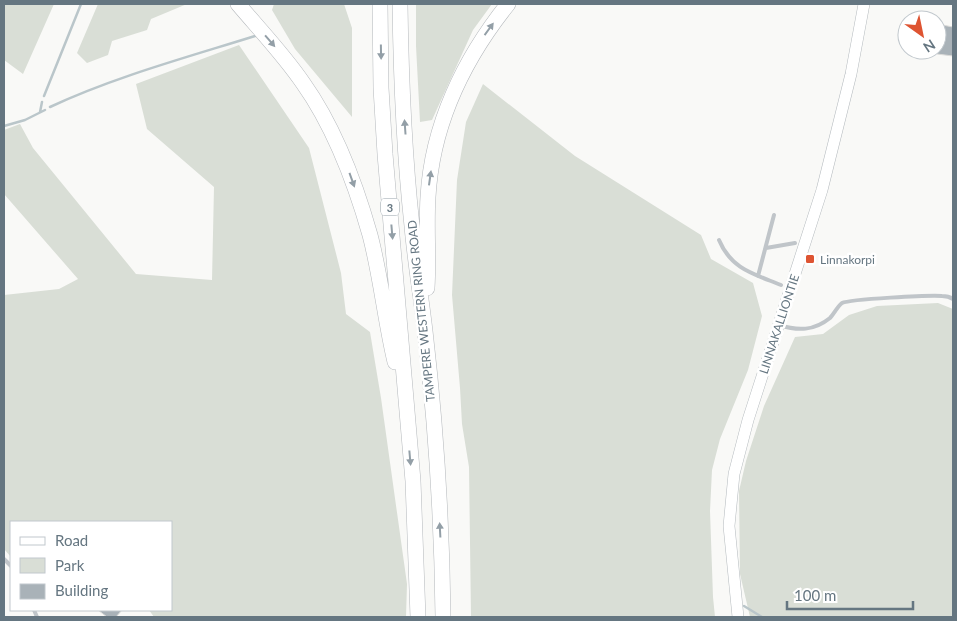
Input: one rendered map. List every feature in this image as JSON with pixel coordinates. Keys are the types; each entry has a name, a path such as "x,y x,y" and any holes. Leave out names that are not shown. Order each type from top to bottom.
{"highway":[{"path":"238,4 282,54 304,84 331,130 340,150 360,202 370,236 393,355 406,410"},
{"name":"TAMPERE WESTERN RING ROAD","path":"380,4 381,88 385,154 414,499 418,617"},
{"name":"TAMPERE WESTERN RING ROAD","path":"400,4 402,89 412,226 436,445 443,617"},
{"path":"425,332 428,279 428,195 438,137 456,85 485,35 508,4"}],"main road":[{"name":"LINNAKALLIONTIE","path":"738,617 729,526 732,486 740,448 778,325 802,256 832,151 851,74 864,4"}],"lane":[{"path":"758,276 774,215"},
{"path":"719,240 726,254 736,265 780,285"},
{"path":"766,248 795,243"},
{"path":"778,325 794,330 815,328 830,317 843,303 857,300 930,295 945,296 953,299"}],"green space":[{"path":"4,4 54,4 23,74 4,60"},
{"path":"98,4 187,4 151,19 147,30 112,41 108,55 87,63 77,53"},
{"path":"274,4 344,4 352,28 352,117 295,49 272,10"},
{"path":"416,4 492,4 473,30 432,120 420,122 416,46"},
{"path":"239,45 309,148 341,273 346,314 370,332 407,584 406,617 154,617 150,611 172,611 172,521 10,521 10,556 4,549 4,295 59,289 78,279 4,194 4,130 20,124 33,148 136,274 212,280 214,187 147,129 136,84"},
{"path":"483,84 575,156 701,235 711,259 753,283 762,316 748,370 720,439 712,470 710,511 715,617 471,617 469,467 462,424 452,295 457,180 466,122"},
{"path":"938,303 953,309 953,617 750,617 740,574 739,491 746,461 764,406 795,337 823,334 849,315 877,306"}],"building":[{"path":"947,26 953,27 953,56 947,55"},
{"path":"99,611 121,611 116,617 107,617"}],"waterway":[{"path":"44,96 81,4"},
{"path":"50,107 125,77 255,36"},
{"path":"40,112 42,102"},
{"path":"4,126 25,120 45,110"},
{"path":"744,606 762,617"}],"place":[{"name":"Linnakorpi","path":"810,259"}]}
